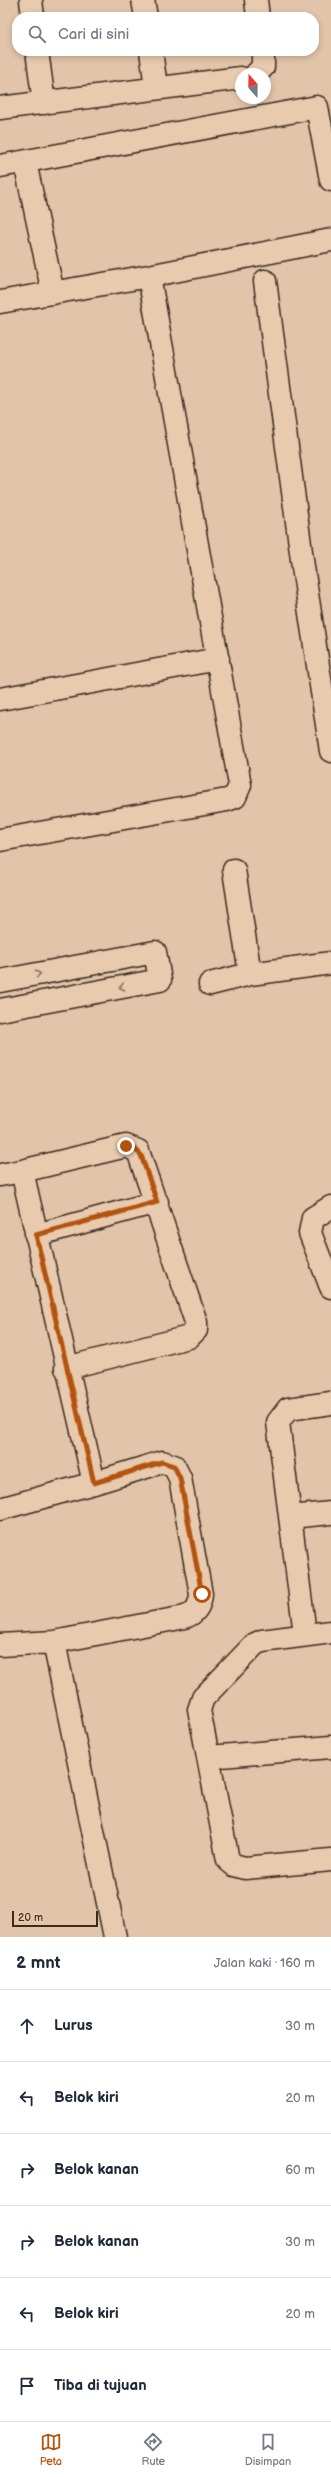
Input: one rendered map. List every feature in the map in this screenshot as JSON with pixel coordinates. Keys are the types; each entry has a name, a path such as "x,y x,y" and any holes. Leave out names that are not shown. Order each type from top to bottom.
{"street":[{"path":"31,0 32,12"},
{"path":"143,0 145,12"},
{"path":"256,0 257,12"},
{"path":"38,56 44,103"},
{"path":"152,56 156,87"},
{"path":"262,68 263,56"},
{"path":"0,108 156,87 235,79"},
{"path":"0,166 317,107 331,180"},
{"path":"25,162 53,293"},
{"path":"0,302 149,276 331,240"},
{"path":"0,840 226,800 235,797 240,785 149,276"},
{"path":"265,281 303,567 331,751"},
{"path":"0,699 218,658"},
{"path":"234,870 250,974"},
{"path":"0,981 155,952 160,980 0,1010"},
{"path":"210,984 250,974 331,962"},
{"path":"0,1175 126,1146 133,1147 141,1155 192,1308 196,1330 189,1338 66,1368"},
{"path":"22,1171 66,1368 94,1483"},
{"path":"36,1235 157,1202"},
{"path":"331,1207 314,1218 310,1233 331,1287"},
{"path":"305,1634 279,1418 288,1410 331,1403"},
{"path":"0,1509 94,1483 162,1462 174,1466 180,1478 191,1529 202,1594 200,1602 192,1614 185,1617 54,1642 0,1645"},
{"path":"290,1517 331,1513"},
{"path":"331,1632 305,1634 255,1644 203,1698 199,1710 226,1855 234,1865 245,1868 331,1860"},
{"path":"54,1642 115,1937"},
{"path":"208,1757 331,1747"}],"route":[{"path":"126,1146 133,1147 141,1155 157,1202 36,1235 83,1445 94,1483 162,1462 169,1463 174,1466 178,1471 180,1478 191,1529 202,1594"}]}
